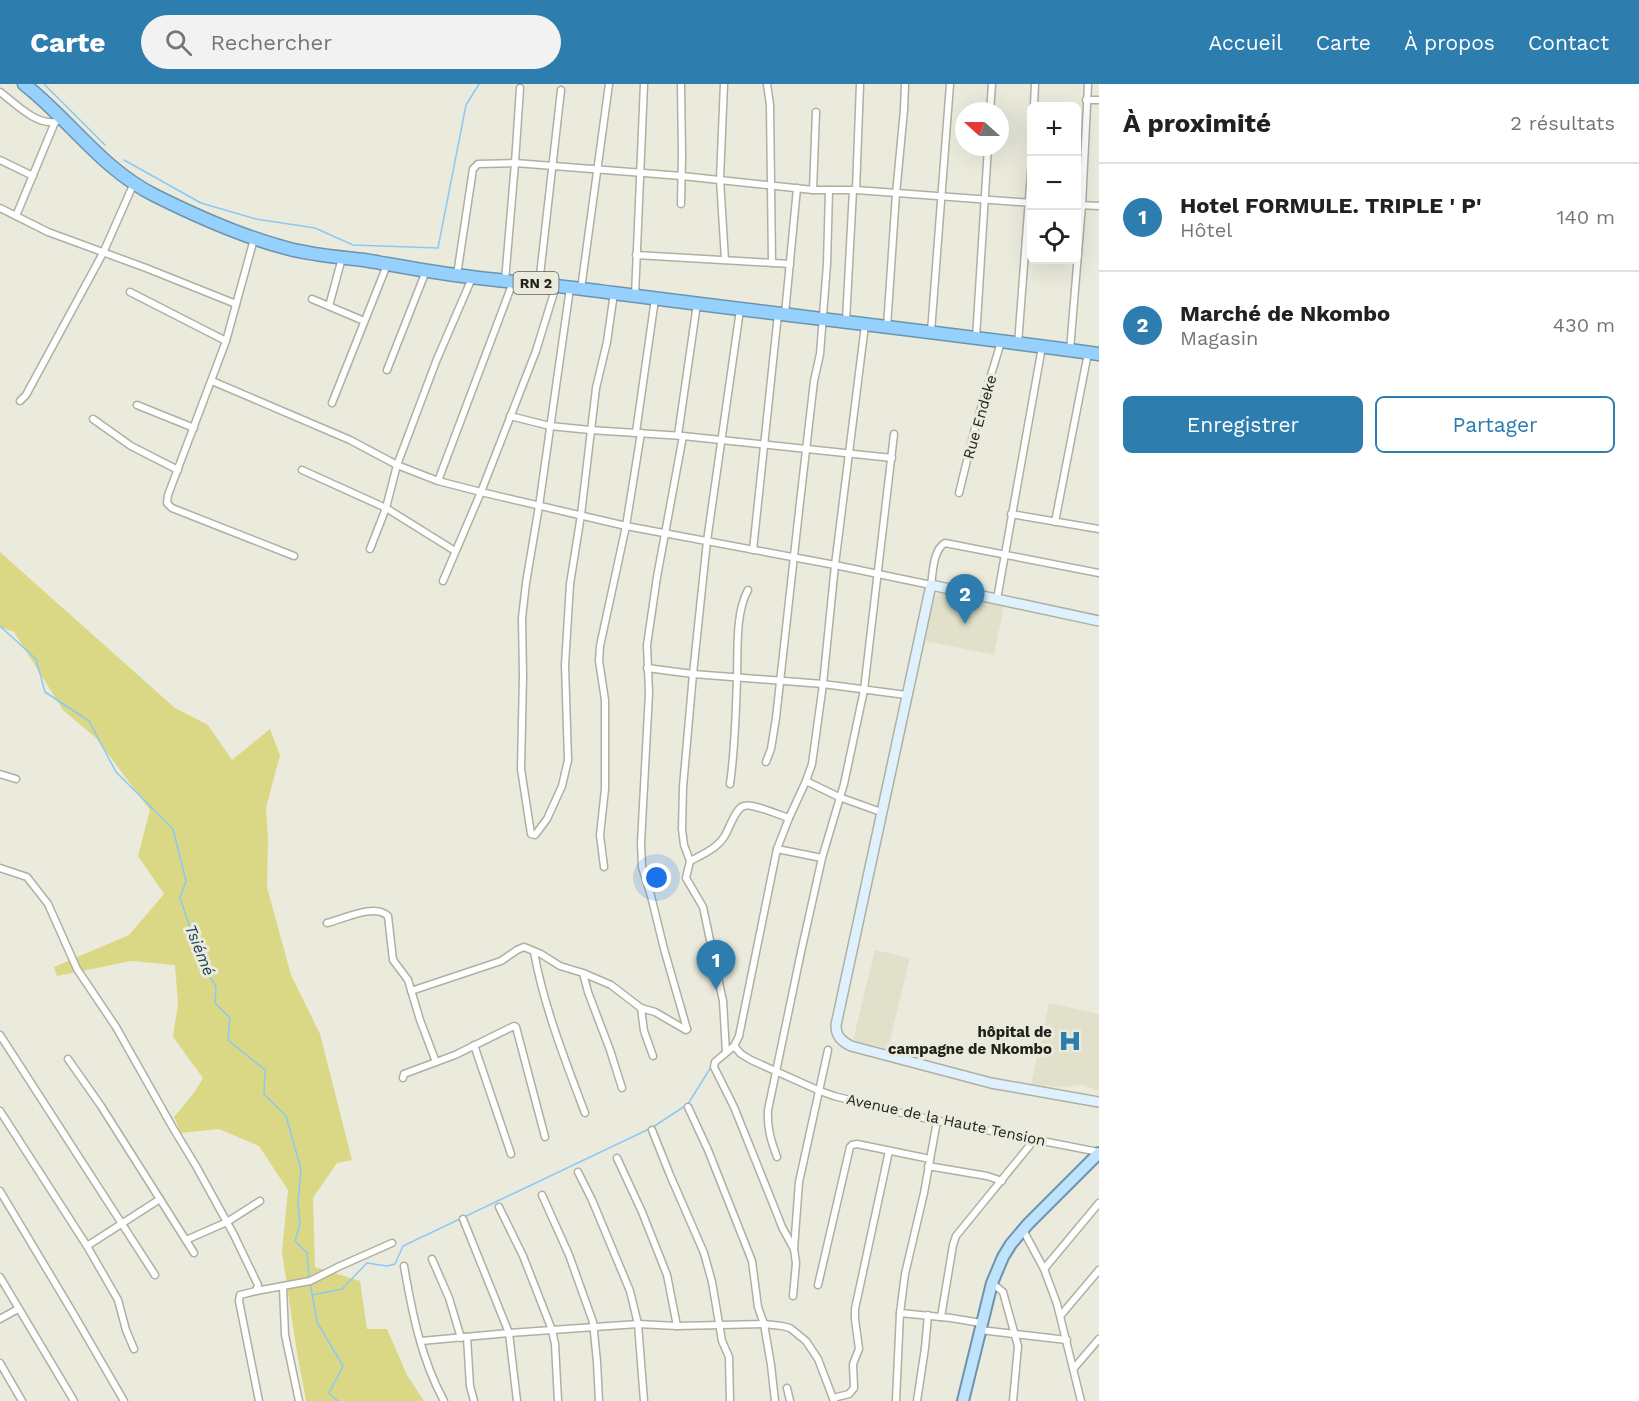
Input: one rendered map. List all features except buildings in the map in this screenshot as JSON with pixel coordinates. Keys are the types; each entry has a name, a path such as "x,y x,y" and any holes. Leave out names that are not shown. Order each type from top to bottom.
{"highway":[{"name":"RN 2","path":"24,84 47,102 58,121 98,155 151,194 254,238 289,249 472,277 846,321 1094,354"}],"main road":[{"path":"963,1401 980,1326 992,1283 1003,1257 1023,1230 1099,1152"}],"street":[{"path":"609,84 597,170 549,426 522,618 521,768 531,834 535,835 547,819 562,786 568,760 565,665 570,584 581,515 596,388 607,342 614,293"},
{"path":"635,296 644,84"},
{"path":"681,84 681,204"},
{"path":"724,84 720,179 725,260"},
{"path":"767,84 770,105 772,263"},
{"path":"846,321 860,84"},
{"path":"887,327 905,84"},
{"path":"931,332 950,84"},
{"path":"991,102 992,84"},
{"path":"1034,102 1035,84"},
{"path":"1081,175 1088,84"},
{"path":"438,481 509,281 520,88"},
{"path":"539,284 561,90"},
{"path":"0,92 32,116 43,121 58,121 16,216"},
{"path":"1086,100 1099,100"},
{"path":"813,190 816,111"},
{"path":"976,338 988,156"},
{"path":"0,160 33,176"},
{"path":"457,275 473,169 478,164 515,163 720,179 813,190 855,190 1027,203"},
{"path":"20,401 26,395 103,253 134,183"},
{"path":"753,550 764,444 790,264 797,188"},
{"path":"766,762 771,749 776,718 814,381 820,354 827,264 829,190"},
{"path":"1081,205 1099,207"},
{"path":"0,208 48,231 236,304"},
{"path":"1018,344 1029,210"},
{"path":"1070,350 1079,210"},
{"path":"254,238 226,341 166,498 168,506 294,556"},
{"path":"636,255 790,264"},
{"path":"329,306 342,258"},
{"path":"332,403 387,265"},
{"path":"387,370 426,270"},
{"path":"370,549 386,508 397,465 437,359 472,277"},
{"path":"443,581 481,492 536,351 556,286"},
{"path":"130,292 226,341"},
{"path":"312,299 364,321"},
{"path":"604,867 600,835 605,789 604,700 599,661 600,646 626,526 655,299"},
{"path":"411,991 501,961 524,947 560,966 584,973 611,985 641,1008 656,1012 687,1029 663,949 642,862 642,831 649,693 647,645 681,435 697,304"},
{"path":"726,1052 723,1001 703,907 686,878 690,861 684,845 682,829 693,674 707,541 740,310"},
{"path":"794,1249 782,1227 734,1107 714,1070 716,1062 734,1046 742,1027 777,849 812,764 865,324"},
{"name":"Rue Endeke","path":"959,492 975,428 1001,342"},
{"path":"997,599 1042,347"},
{"path":"1055,522 1094,354"},
{"path":"212,381 350,440 397,465 438,481 626,526 878,573 1099,621"},
{"path":"137,405 194,428"},
{"path":"510,416 549,426 681,435 892,458"},
{"path":"93,419 131,447 178,470"},
{"path":"777,1157 767,1123 768,1110 822,858 844,784 864,690 894,434"},
{"path":"302,470 386,508 455,551"},
{"path":"1011,514 1099,529"},
{"path":"1099,573 945,543 938,548 836,1025 840,1039 850,1046 991,1083 1099,1102"},
{"path":"730,784 741,609 748,590"},
{"path":"647,668 693,674 823,684 906,695"},
{"path":"0,774 16,779"},
{"path":"806,781 839,797 881,812"},
{"path":"690,861 710,850 725,837 738,810 743,806 789,818"},
{"path":"777,849 822,858"},
{"path":"0,868 27,877 48,904 77,969 116,1027 227,1222 258,1285 256,1291"},
{"path":"327,923 366,911 386,913 393,960 408,980 436,1062"},
{"path":"534,952 564,1058 585,1113"},
{"path":"584,973 588,992 622,1088"},
{"path":"641,1008 644,1031 652,1056"},
{"path":"403,1078 405,1074 455,1055 514,1026 545,1137"},
{"path":"0,1035 155,1275"},
{"path":"474,1045 511,1154"},
{"name":"Avenue de la Haute Tension","path":"734,1046 751,1060 820,1091 937,1121 1099,1152"},
{"path":"793,1296 799,1182 828,1050"},
{"path":"68,1059 101,1106 194,1254"},
{"path":"688,1107 708,1150 752,1261 758,1307 764,1324 771,1365 775,1401"},
{"path":"0,1111 87,1245 118,1300 134,1349"},
{"path":"896,1401 900,1313 905,1274 937,1121"},
{"path":"652,1130 701,1243 712,1282 722,1345 729,1357 730,1401"},
{"path":"941,1317 956,1236 1035,1140"},
{"path":"818,1285 852,1145 889,1151 1002,1181"},
{"path":"421,1341 638,1324 782,1326 790,1328 806,1341 818,1359 833,1399 849,1394 854,1388 854,1364 859,1349 855,1315 889,1151"},
{"path":"617,1158 667,1275 677,1326"},
{"path":"578,1172 630,1291 638,1324 644,1401"},
{"path":"0,1191 124,1401"},
{"path":"542,1195 569,1256 594,1327 599,1401"},
{"path":"87,1245 160,1199"},
{"path":"186,1240 227,1222 260,1201"},
{"path":"1044,1269 1099,1203"},
{"path":"499,1208 523,1256 552,1330 555,1344 558,1401"},
{"path":"463,1219 509,1333 517,1401"},
{"path":"1023,1230 1044,1269 1061,1315 1081,1401"},
{"path":"258,1401 238,1298 242,1294 310,1281 392,1243"},
{"path":"432,1259 464,1337 474,1401"},
{"path":"404,1266 412,1315 433,1380 444,1401"},
{"path":"1061,1315 1099,1270"},
{"path":"0,1277 74,1401"},
{"path":"992,1283 1003,1292 1016,1334 1018,1346 1013,1401"},
{"path":"283,1287 285,1335 299,1401"},
{"path":"0,1319 18,1309"},
{"path":"900,1313 941,1317 1016,1334 1067,1340"},
{"path":"917,1401 928,1315"},
{"path":"1074,1368 1099,1339"},
{"path":"0,1363 22,1401"},
{"path":"787,1388 790,1401"}],"shaded area":[{"path":"0,552 175,708 208,725 232,760 270,729 280,755 266,808 267,887 291,975 320,1034 352,1160 337,1163 313,1198 315,1267 360,1281 367,1329 387,1329 407,1375 424,1401 306,1401 282,1252 288,1190 259,1146 219,1129 181,1133 174,1117 203,1078 173,1037 178,1004 175,965 131,961 57,976 54,967 129,935 164,894 138,856 150,810 96,738 63,710 14,632 0,627"},
{"path":"945,591 1004,606 994,655 925,641 934,599 939,593"},
{"path":"875,950 910,958 888,1049 853,1040"},
{"name":"hôpital de campagne de Nkombo","path":"1049,1003 1099,1014 1099,1091 1082,1085 1058,1087 1031,1084"}],"waterway":[{"path":"44,84 105,145"},
{"path":"124,160 201,203 256,219 315,228 353,245 438,248 466,105 479,84"},
{"name":"Tsiémé","path":"0,626 36,659 45,692 89,721 116,772 173,829 186,881 180,898 203,965 216,987 215,1003 230,1018 228,1040 265,1070 264,1094 286,1116 301,1169 298,1203 300,1224 295,1241 307,1253 309,1277"},
{"path":"653,1127 688,1104 711,1067"},
{"path":"312,1295 342,1289 367,1263 387,1266 395,1264 403,1246 649,1129"},
{"name":"Tsiémé","path":"310,1282 317,1322 343,1366 329,1393 338,1401"}],"place":[{"name":"Marché de Nkombo","path":"965,624"},
{"name":"Hotel FORMULE. TRIPLE ' P'","path":"716,990"},
{"name":"hôpital de campagne de Nkombo","path":"1070,1041"}]}
